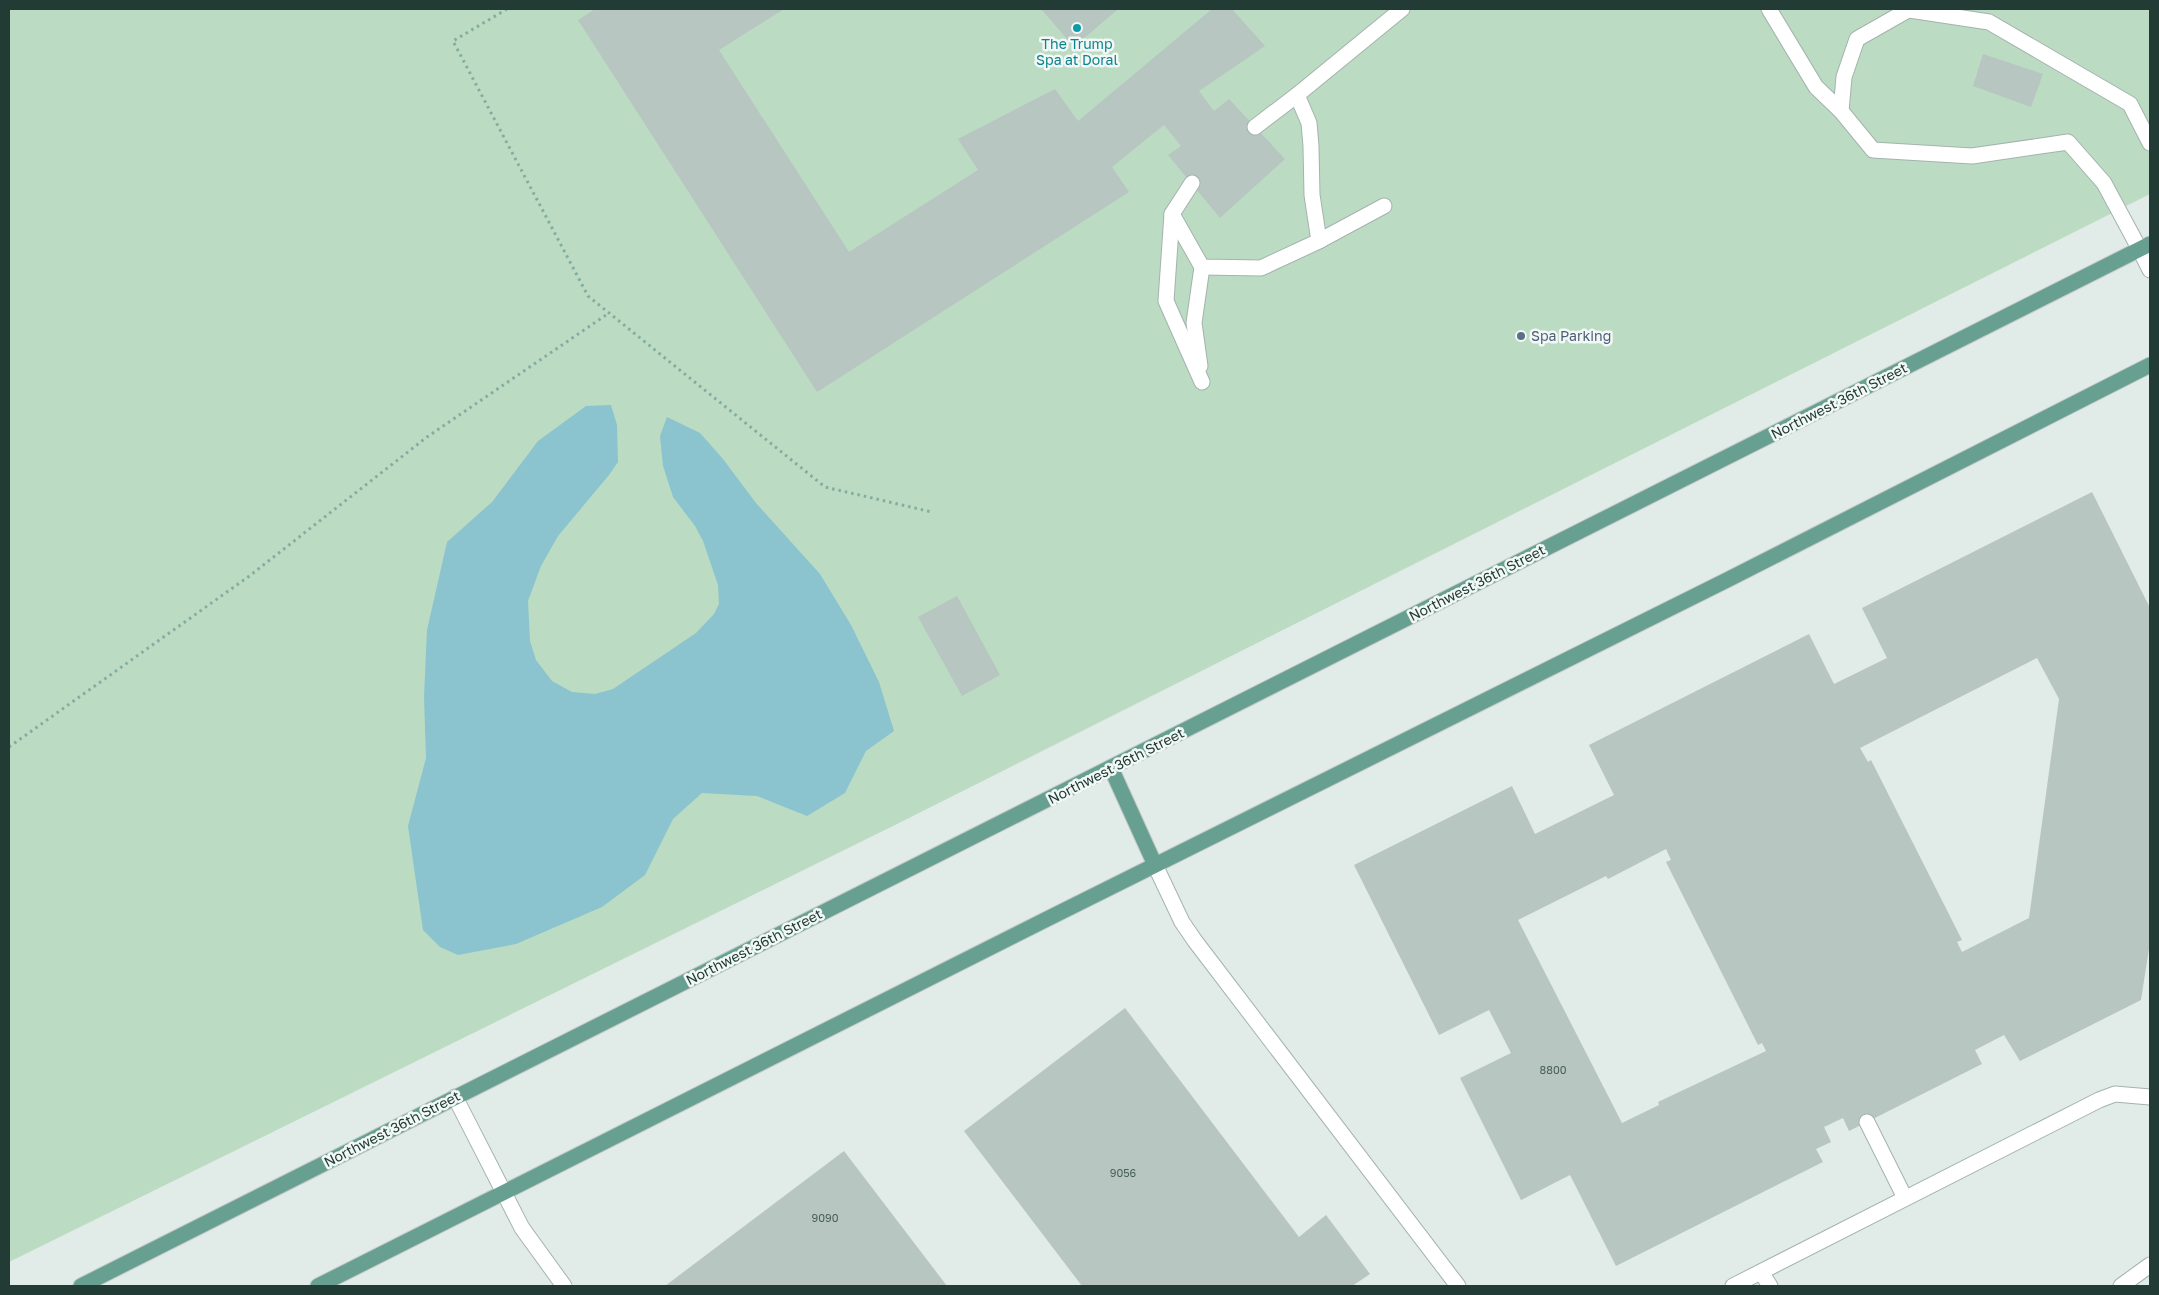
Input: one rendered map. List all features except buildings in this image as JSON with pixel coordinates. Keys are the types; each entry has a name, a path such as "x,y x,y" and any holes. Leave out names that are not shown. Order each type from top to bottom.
{"main road":[{"name":"Northwest 36th Street","path":"87,1285 455,1097 2145,247"},
{"path":"318,1286 1729,579 2150,365"},
{"path":"1111,768 1155,865"}],"street":[{"path":"1255,127 1402,9"},
{"path":"1770,9 1816,87 1841,111 1874,150 1972,156 2068,142 2104,183 2145,247 2150,270"},
{"path":"1841,111 1844,76 1857,39 1906,9 1989,22 2130,104 2150,143"},
{"path":"1297,95 1309,123 1312,196 1319,241"},
{"path":"1172,214 1202,267 1194,323 1202,382 1166,301 1172,214 1192,183"},
{"path":"1202,267 1261,268 1319,241 1384,206"},
{"path":"1155,865 1182,922 1195,941 1458,1286"},
{"path":"1733,1286 2104,1097 2123,1094 2150,1097"},
{"path":"455,1097 522,1228 564,1286"},
{"path":"1867,1122 1905,1198"},
{"path":"2121,1286 2150,1265"},
{"path":"1761,1272 1770,1286"}],"path":[{"path":"507,9 453,41 588,296 825,487 932,512"},
{"path":"9,747 248,577 427,437 609,313"}],"green space":[{"path":"9,9 2150,9 2150,194 899,823 9,1262"}],"water":[{"path":"611,405 617,425 618,462 558,536 541,566 528,601 530,641 536,660 552,681 572,692 595,694 613,689 696,633 714,614 719,604 718,585 703,541 695,526 673,497 663,466 660,436 667,417 700,433 723,459 756,503 820,574 851,625 879,682 894,731 866,751 845,793 807,816 757,796 702,793 673,819 645,875 602,907 516,944 458,955 440,947 423,930 408,826 426,758 424,697 427,630 447,542 492,502 538,441 586,406"}],"place":[{"name":"The Trump Spa at Doral","path":"1077,28"},
{"name":"Spa Parking","path":"1521,336"}]}
